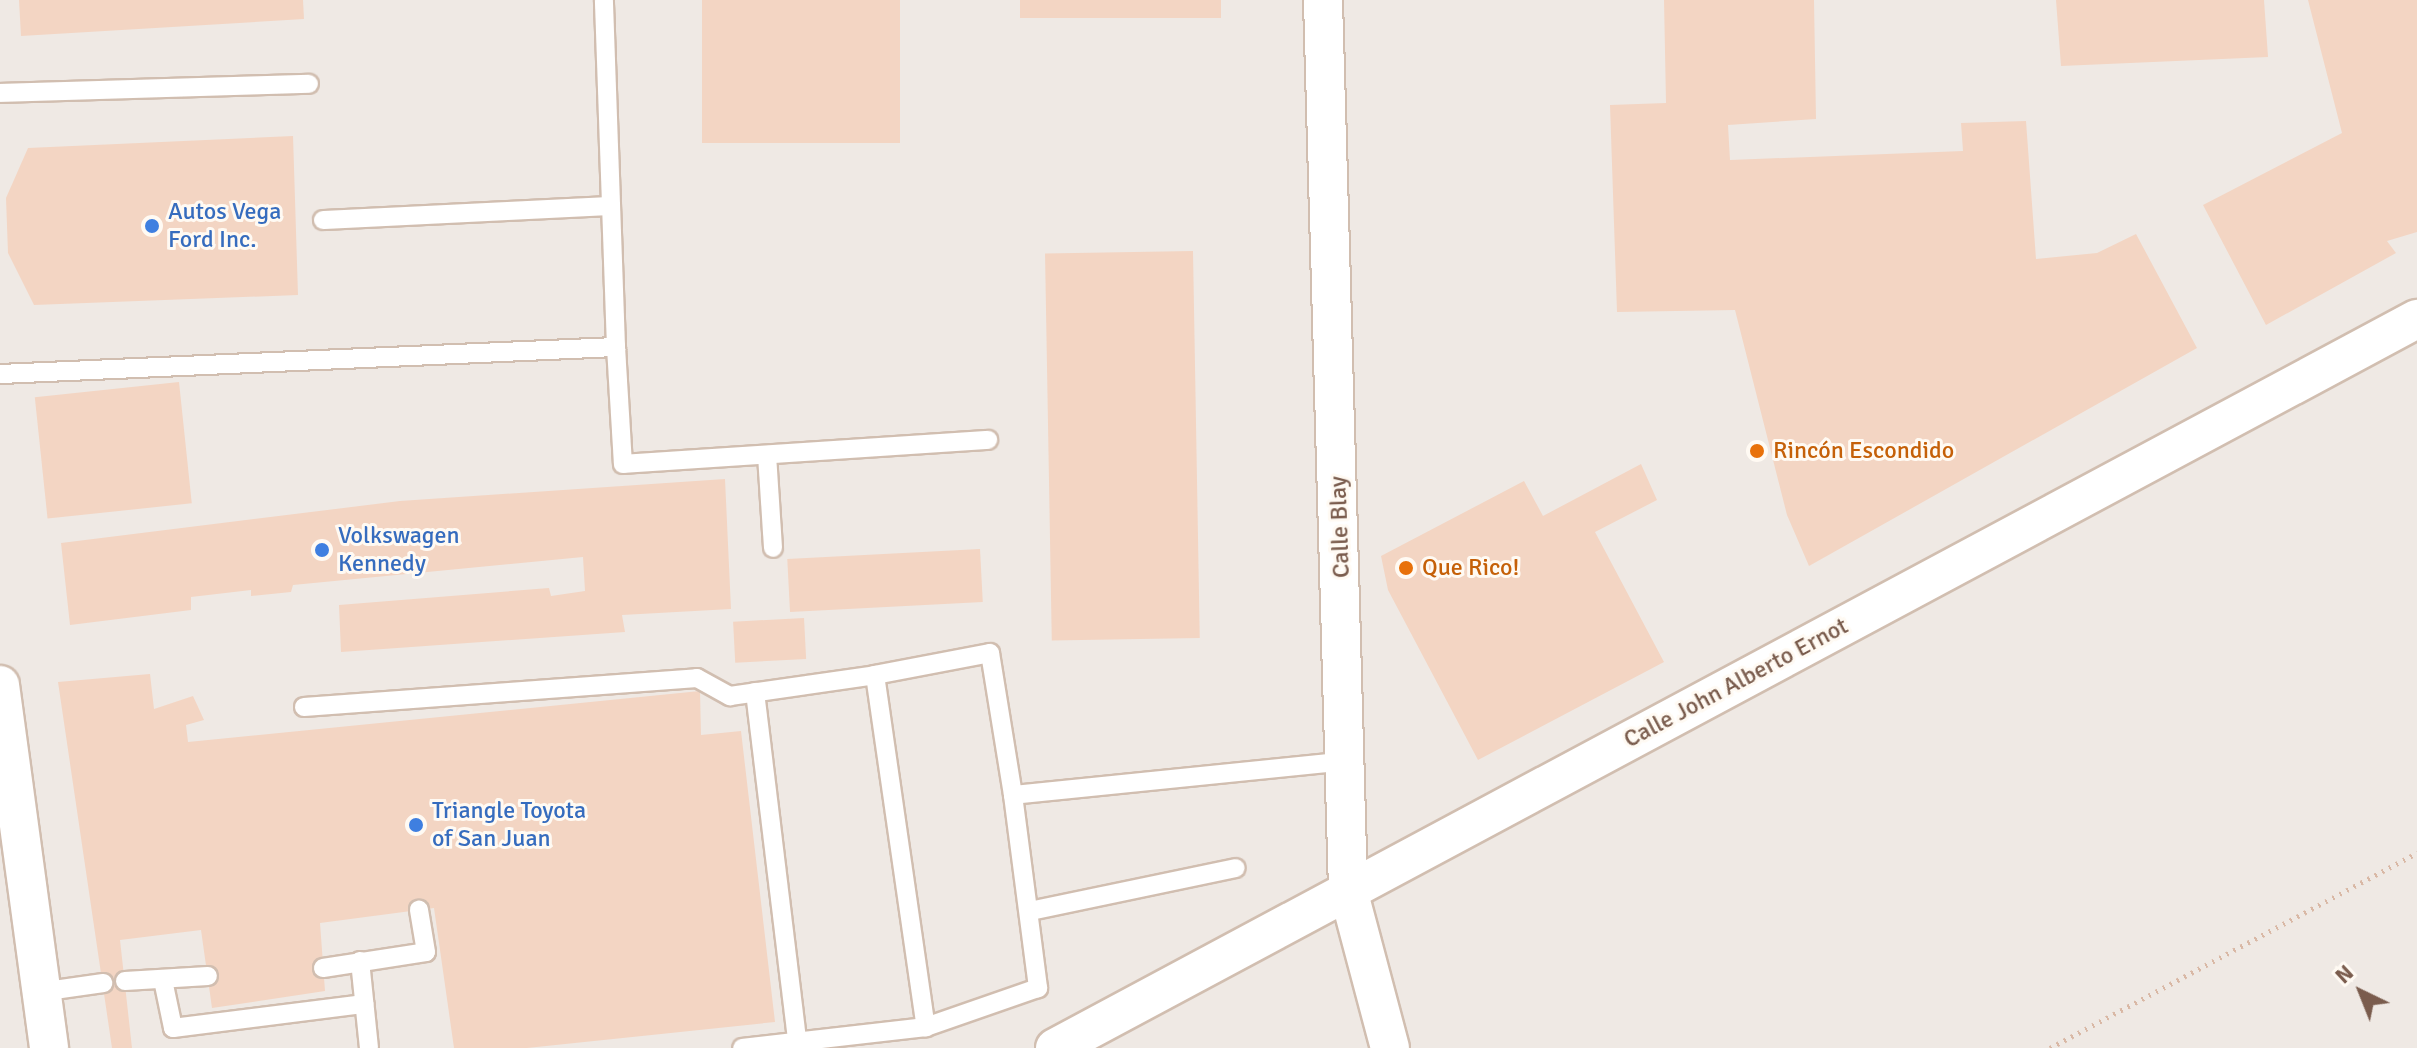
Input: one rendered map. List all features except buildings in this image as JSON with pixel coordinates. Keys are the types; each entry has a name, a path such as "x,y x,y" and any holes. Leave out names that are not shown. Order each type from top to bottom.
{"street":[{"name":"Calle Blay","path":"1323,0 1347,761 1348,890 1390,1048"},
{"name":"Calle John Alberto Ernot","path":"1055,1048 2417,319"},
{"path":"0,685 49,1048"}],"lane":[{"path":"604,0 623,464 988,440"},
{"path":"0,93 309,84"},
{"path":"323,220 611,206"},
{"path":"0,374 616,347"},
{"path":"767,455 773,548"},
{"path":"304,707 405,709 697,678 730,696 875,675 990,653 1030,911 1038,988 926,1027 742,1048"},
{"path":"875,675 926,1027"},
{"path":"755,692 797,1041"},
{"path":"1013,795 1347,761"},
{"path":"1030,911 1236,868"},
{"path":"323,968 426,952 419,910"},
{"path":"360,961 369,1048"},
{"path":"125,981 208,976"},
{"path":"163,980 173,1028 364,1004"},
{"path":"40,992 103,983"}],"path":[{"path":"2050,1048 2417,853"}],"shaded area":[{"path":"0,0 2417,0 2417,1048 0,1048"}],"place":[{"name":"Autos Vega Ford Inc.","path":"152,226"},
{"name":"Rincón Escondido","path":"1757,451"},
{"name":"Volkswagen Kennedy","path":"322,550"},
{"name":"Que Rico!","path":"1406,568"},
{"name":"Triangle Toyota of San Juan","path":"416,825"}]}
